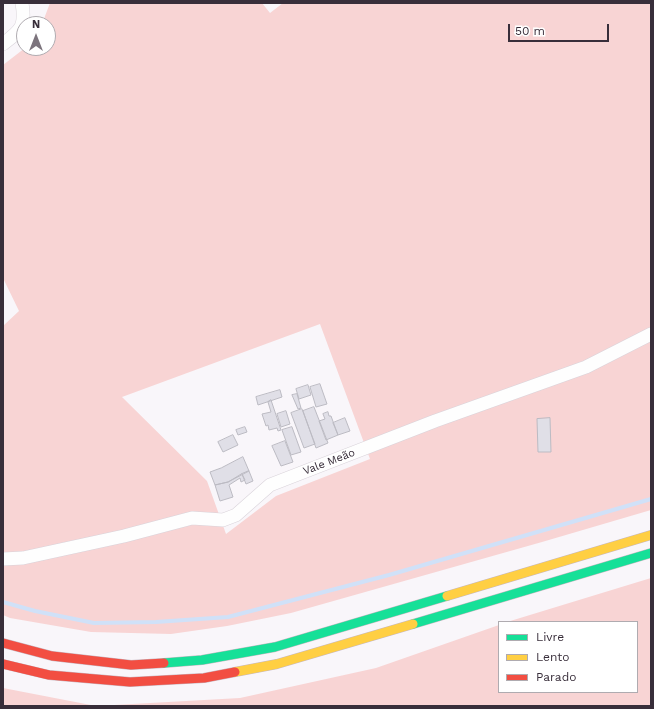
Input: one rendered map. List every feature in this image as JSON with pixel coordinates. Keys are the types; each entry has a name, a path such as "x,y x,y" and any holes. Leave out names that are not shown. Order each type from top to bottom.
{"main road":[{"path":"3,644 52,656 131,665 202,660 275,647 651,535"},
{"path":"3,664 49,675 130,682 204,678 277,664 651,554"}],"street":[{"path":"3,44 19,31 23,23 22,3"},
{"name":"Vale Meão","path":"3,559 23,558 37,555 124,536 192,518 223,520 236,515 270,485 435,421 586,367 651,334"}],"shaded area":[{"path":"50,3 262,3 270,13 283,3 651,3 651,510 291,613 227,626 171,634 91,632 10,618 3,615 3,326 19,311 3,278 3,65 16,55 56,56 56,16 45,16","holes":["320,324 370,459 276,496 226,534 207,481 122,397"]},
{"path":"651,578 651,706 96,706 240,698 376,668 498,625 498,693 638,693 638,621 510,621"},
{"path":"3,688 96,706 3,706"}],"building":[{"path":"320,384 327,404 316,407 310,387"},
{"path":"308,385 311,395 299,399 296,389"},
{"path":"280,390 282,397 258,405 256,397"},
{"path":"297,394 301,408 298,409 292,395"},
{"path":"271,400 281,430 278,431 277,428 269,430 262,414 271,412 268,402"},
{"path":"314,407 328,443 316,448 303,411"},
{"path":"302,409 315,444 304,448 291,413"},
{"path":"286,411 290,424 281,427 277,414"},
{"path":"328,412 338,435 326,440 319,421 325,419 323,414"},
{"path":"345,418 350,431 338,435 333,423"},
{"path":"550,418 551,452 538,452 537,419"},
{"path":"245,427 247,432 238,435 236,430"},
{"path":"292,427 301,452 291,455 282,430"},
{"path":"233,435 238,445 223,452 218,442"},
{"path":"285,441 293,462 281,466 272,446"},
{"path":"243,457 249,471 228,482 215,485 210,472"},
{"path":"249,471 253,481 246,484 242,474"},
{"path":"242,474 245,480 241,482 240,478 229,485 233,497 220,501 215,485 228,482"}],"waterway":[{"path":"3,602 35,611 94,623 156,622 228,617 389,575 651,499"}],"traffic: fast":[{"path":"413,624 651,553"},
{"path":"164,663 202,660 275,647 447,596"}],"traffic: slow":[{"path":"447,596 651,535"},
{"path":"235,672 277,664 413,624"}],"traffic: jam":[{"path":"3,643 52,656 131,665 164,663"},
{"path":"3,664 49,675 130,682 204,678 235,672"}]}
